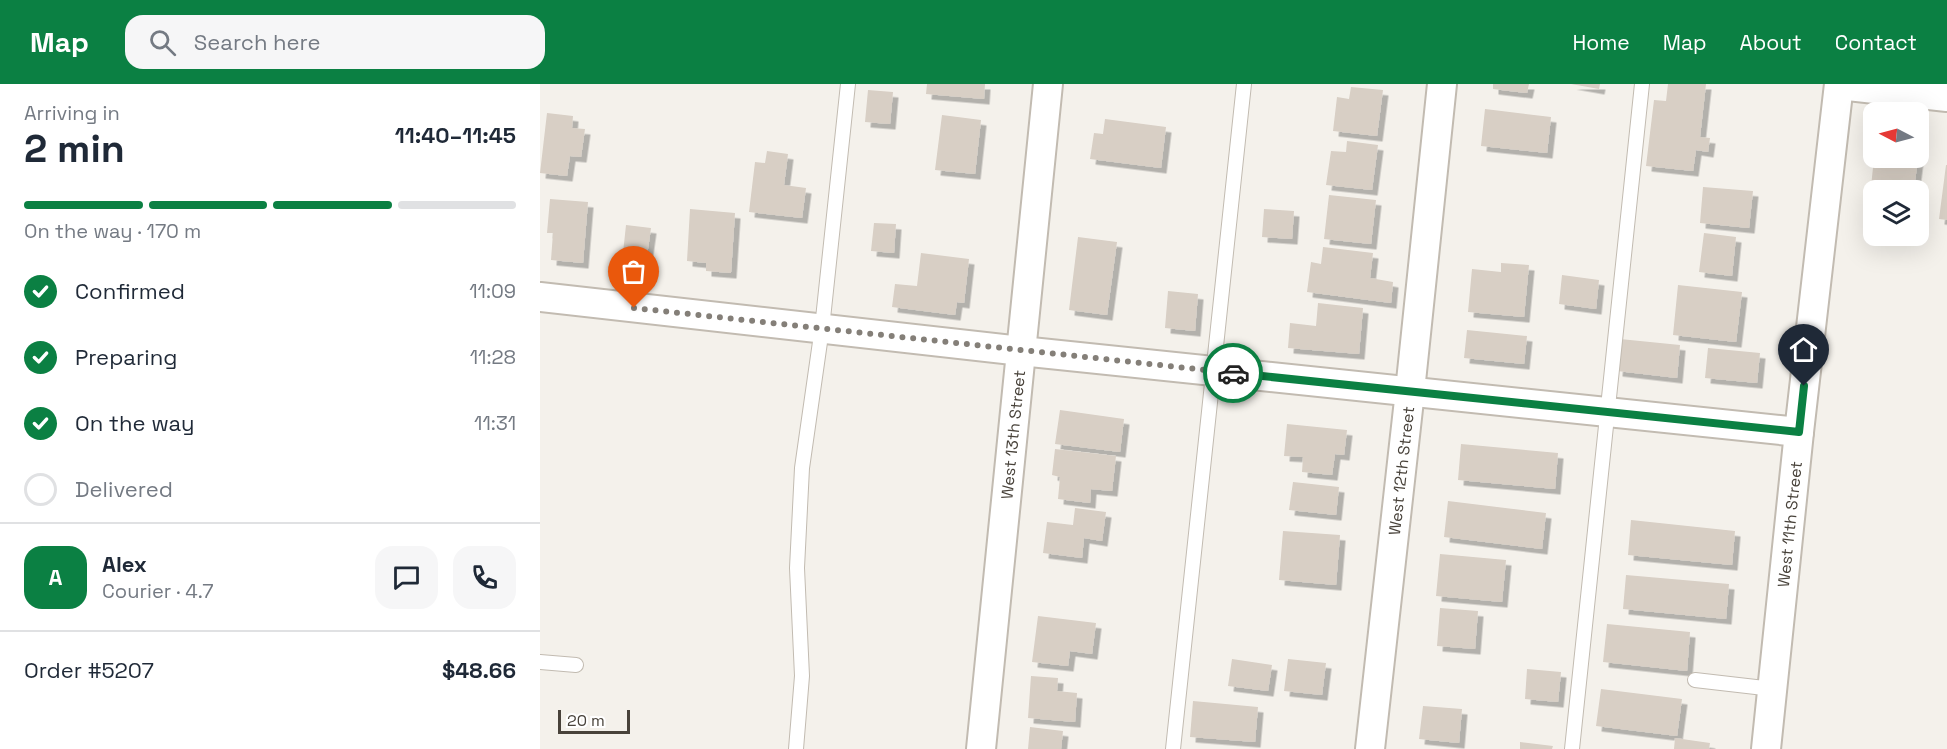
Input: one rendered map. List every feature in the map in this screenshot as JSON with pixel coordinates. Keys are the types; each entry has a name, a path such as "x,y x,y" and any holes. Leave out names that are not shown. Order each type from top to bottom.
{"street":[{"name":"West 13th Street","path":"981,749 1048,84"},
{"name":"West 12th Street","path":"1370,749 1442,84"},
{"path":"1839,84 1947,97"},
{"name":"West 11th Street","path":"1766,749 1839,84"},
{"path":"540,297 1021,351 1799,432"}],"lane":[{"path":"796,749 802,675 797,568 802,468 822,328 848,84"},
{"path":"1173,749 1244,84"},
{"path":"1572,749 1642,84"},
{"path":"540,662 576,665"},
{"path":"1695,680 1773,689"}],"building":[{"path":"927,84 985,84 984,99 926,94"},
{"path":"1493,84 1529,84 1527,93 1493,89"},
{"path":"1571,84 1600,84 1599,89"},
{"path":"1668,84 1706,84 1700,137 1710,138 1708,152 1696,150 1693,171 1646,166 1654,100 1666,101"},
{"path":"1351,87 1383,90 1377,136 1333,131 1337,97 1349,99"},
{"path":"868,90 893,92 890,124 865,122"},
{"path":"1485,109 1551,117 1547,153 1481,146"},
{"path":"547,113 573,116 572,128 585,129 581,157 570,156 567,176 540,173"},
{"path":"942,115 981,120 975,174 935,170"},
{"path":"1105,119 1166,127 1161,168 1090,159 1094,133 1103,134"},
{"path":"1347,141 1378,145 1372,190 1326,185 1331,151 1346,152"},
{"path":"767,151 788,154 784,185 806,188 802,218 749,212 755,162 765,163"},
{"path":"1947,165 1947,220 1939,219"},
{"path":"1873,168 1917,168 1915,180 1872,180"},
{"path":"1703,187 1753,191 1749,228 1700,223"},
{"path":"1329,195 1376,200 1371,244 1324,239"},
{"path":"550,199 588,202 583,263 551,260 553,233 547,233"},
{"path":"690,209 735,213 731,273 706,271 706,263 687,261"},
{"path":"1264,209 1294,211 1292,239 1262,237"},
{"path":"874,223 896,224 894,253 871,251"},
{"path":"626,225 651,228 647,256 623,253"},
{"path":"1704,233 1736,237 1732,276 1699,272"},
{"path":"1078,237 1117,242 1107,315 1069,310"},
{"path":"1323,247 1373,253 1370,278 1393,282 1391,303 1307,292 1311,262 1321,264"},
{"path":"921,253 969,259 964,303 957,302 955,315 892,307 895,284 917,286"},
{"path":"1501,263 1529,265 1524,317 1468,312 1472,269 1501,272"},
{"path":"1562,275 1599,280 1596,309 1559,304"},
{"path":"1678,285 1742,292 1736,342 1673,335"},
{"path":"1168,291 1198,294 1195,331 1165,328"},
{"path":"1318,303 1363,308 1359,354 1288,348 1290,323 1316,326"},
{"path":"1467,330 1527,336 1524,364 1464,358"},
{"path":"1620,339 1680,345 1677,378 1617,371"},
{"path":"1708,348 1760,353 1757,383 1705,378"},
{"path":"1060,410 1124,419 1120,452 1055,444"},
{"path":"1287,424 1347,430 1344,455 1335,454 1332,475 1302,472 1303,457 1284,456"},
{"path":"1461,444 1558,453 1555,489 1458,480"},
{"path":"1055,449 1116,456 1112,491 1091,489 1090,503 1058,499 1060,477 1052,475"},
{"path":"1293,482 1339,487 1336,515 1289,510"},
{"path":"1448,501 1546,513 1542,549 1444,537"},
{"path":"1075,508 1106,512 1102,541 1084,538 1082,558 1043,553 1047,522 1073,525"},
{"path":"1631,520 1735,531 1732,565 1628,555"},
{"path":"1283,531 1340,535 1336,585 1279,580"},
{"path":"1440,554 1506,560 1502,602 1436,596"},
{"path":"1626,575 1729,584 1726,619 1623,609"},
{"path":"1440,608 1478,611 1475,649 1437,646"},
{"path":"1038,616 1096,623 1092,654 1070,651 1068,666 1032,662"},
{"path":"1607,624 1690,632 1687,671 1603,662"},
{"path":"1232,659 1272,665 1268,691 1228,686"},
{"path":"1288,659 1326,663 1322,695 1284,691"},
{"path":"1527,669 1561,672 1558,702 1525,699"},
{"path":"1031,676 1058,678 1057,691 1077,693 1075,722 1028,718"},
{"path":"1601,689 1682,699 1677,736 1596,726"},
{"path":"1193,701 1258,707 1255,742 1190,737"},
{"path":"1423,706 1462,709 1459,743 1419,739"},
{"path":"1030,727 1063,731 1061,749 1028,749"},
{"path":"1675,738 1710,743 1709,749 1674,749"},
{"path":"1520,742 1553,746 1552,749 1520,749"}],"way so far":[{"path":"634,308 1233,373"}],"route":[{"path":"1233,373 1799,432 1804,386"}]}
